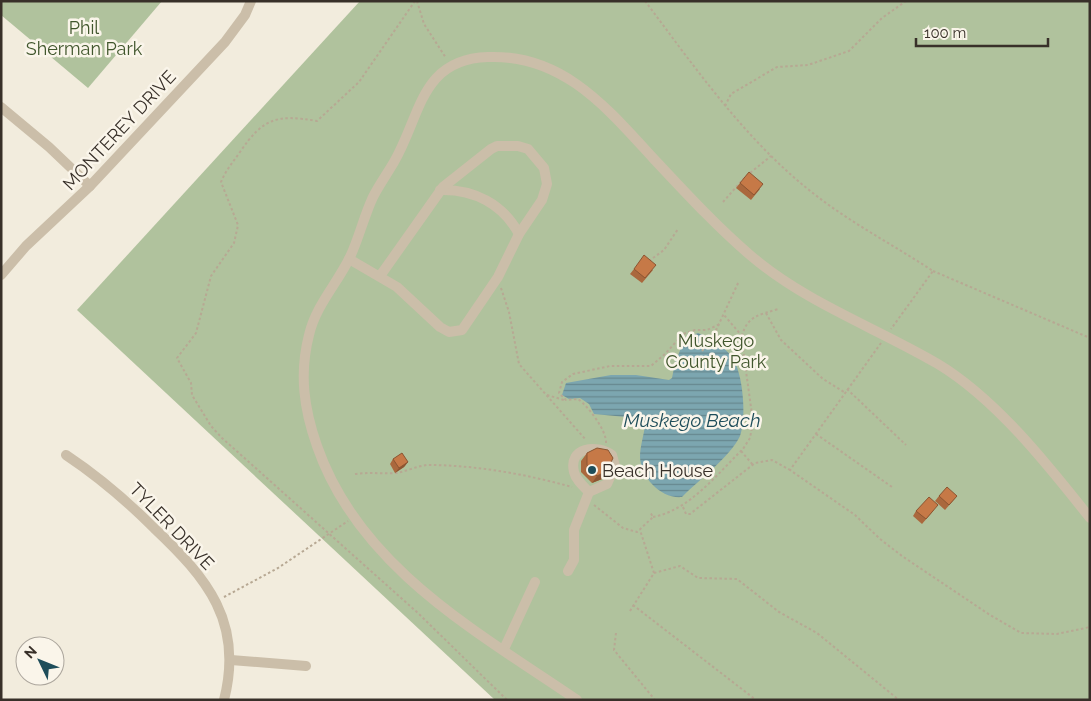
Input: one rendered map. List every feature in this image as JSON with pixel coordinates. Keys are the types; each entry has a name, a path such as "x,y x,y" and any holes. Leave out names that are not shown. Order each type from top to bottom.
{"street":[{"name":"MONTEREY DRIVE","path":"1,275 26,246 90,186 225,42 244,15 251,1"},
{"path":"576,700 454,616 381,554 354,517 324,466 306,414 304,358 316,312 350,259 374,196 400,152 424,93 436,77 452,66 484,57 510,57 541,64 566,76 589,92 619,120 656,162 750,256 803,294 940,365 980,396 1044,459 1090,518"},
{"path":"1,107 49,147 90,186"},
{"path":"350,259 397,287 440,327 449,332 462,330 498,277 519,234 542,200 547,184 544,168 528,149 518,146 497,146 491,149 464,168 440,190 380,276"},
{"path":"440,190 471,192 489,202 510,218 519,234"},
{"path":"568,571 574,560 574,530 587,496 607,484 615,466 612,455 605,451 592,448 581,450 574,464 574,474 587,496"},
{"name":"TYLER DRIVE","path":"66,455 104,481 175,548 202,578 224,624 231,660 224,700"},
{"path":"504,649 535,582"},
{"path":"231,660 306,666"}],"path":[{"path":"416,1 424,24 452,66"},
{"path":"416,1 348,95 317,121 292,117 270,122 254,130 226,170 221,182 238,225 234,243 211,276 196,333 177,358 191,382 192,395 211,426 419,614 507,700"},
{"path":"645,1 725,106 771,156 818,197 933,271 1090,338"},
{"path":"725,106 732,94 777,67 808,65 849,51 882,18 906,1"},
{"path":"723,202 744,176 771,156"},
{"path":"646,265 653,257 664,250 678,229"},
{"path":"790,470 844,392 933,271"},
{"path":"498,277 509,312 519,364 544,394 573,423 592,448"},
{"path":"702,351 711,341 739,282"},
{"path":"587,496 624,528 637,532 653,517 670,514 683,507 741,451 750,438 753,422 742,336 745,326 752,317 778,309"},
{"path":"766,312 781,340 823,379 844,392"},
{"path":"724,315 742,336"},
{"path":"566,400 559,393 559,390 562,382 573,374 610,366 650,366 666,353 682,334 695,330 707,330 720,324"},
{"path":"847,389 906,444"},
{"path":"544,394 566,400 578,399 588,406 606,437 605,451"},
{"path":"816,433 892,487"},
{"path":"741,451 752,465"},
{"path":"683,507 686,514 690,514 752,465 772,460 790,470 855,515 880,539 902,556 990,616 1021,633 1057,634 1090,627"},
{"path":"355,474 368,472 395,473 424,465 458,466 495,471 573,488"},
{"path":"650,512 653,517"},
{"path":"215,602 278,568 354,517"},
{"path":"640,530 654,572"},
{"path":"630,611 654,572 680,566 698,578 737,580 779,612 817,634 900,700"},
{"path":"633,605 756,700"},
{"path":"616,633 614,650 655,700"}],"green space":[{"name":"Phil Sherman Park","path":"1,1 162,1 88,88 1,15"},
{"name":"Muskego County Park","path":"360,1 1090,1 1090,700 495,700 77,310"}],"water":[{"name":"Muskego Beach","path":"698,333 725,350 736,364 743,395 742,428 735,444 722,460 682,497 674,497 667,495 654,486 641,465 640,457 645,425 626,417 594,414 589,404 580,398 569,399 562,395 566,383 611,375 636,375 669,380 672,378 675,363 685,338"}],"building":[{"path":"749,172 763,184 754,195 740,183"},
{"path":"644,255 656,265 645,278 634,269"},
{"path":"597,448 608,450 613,458 607,471 597,476 587,465 587,453"},
{"path":"402,453 408,462 399,468 393,459"},
{"path":"947,487 957,496 949,505 939,496"},
{"path":"929,497 938,505 926,519 916,511"}],"place":[{"name":"Beach House","path":"592,470"}]}
